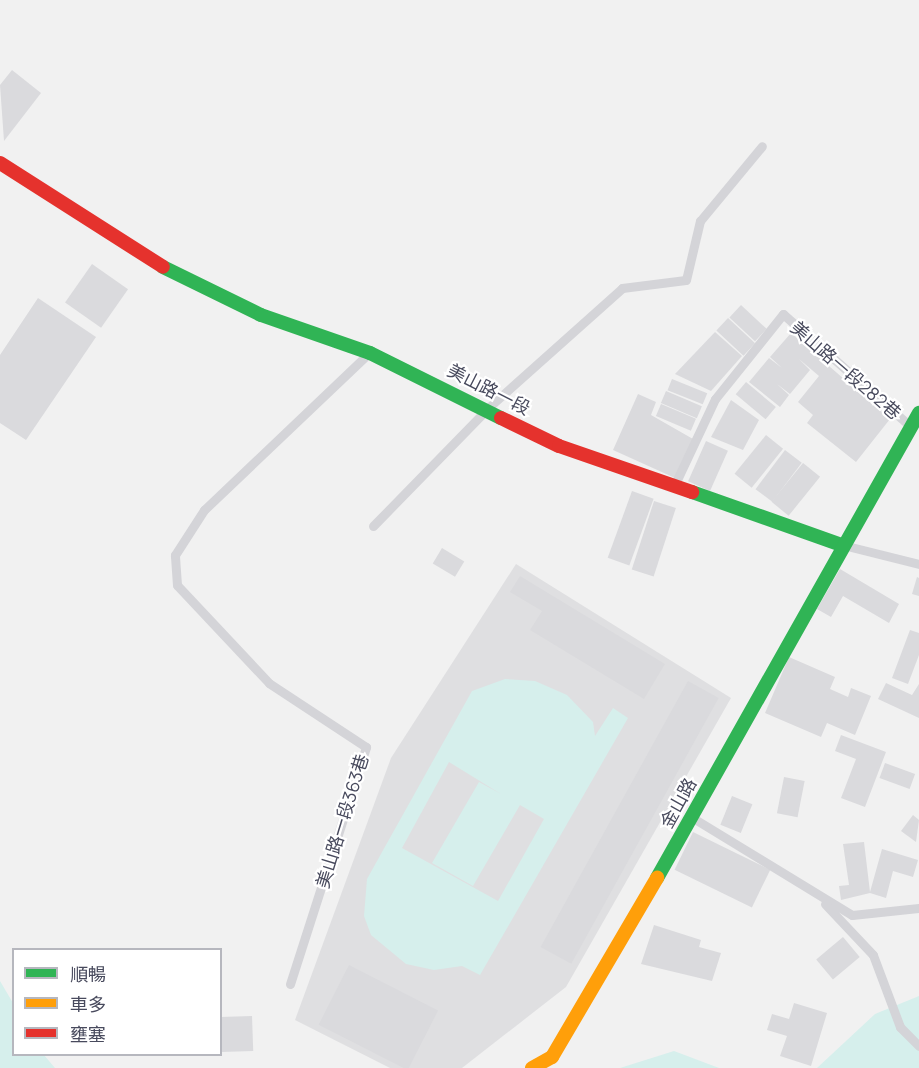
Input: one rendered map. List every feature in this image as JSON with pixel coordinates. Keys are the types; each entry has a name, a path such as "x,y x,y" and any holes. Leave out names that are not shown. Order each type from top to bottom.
{"street":[{"name":"美山路一段","path":"0,163 143,257 261,315 370,353 488,408 559,446 842,545"},
{"path":"842,545 919,413"},
{"name":"金山路","path":"532,1068 552,1057 576,1020 842,545"}],"lane":[{"path":"373,526 488,408 622,288 686,280 700,221 762,146"},
{"name":"美山路一段282巷","path":"674,486 715,399 783,314 910,425"},
{"name":"美山路一段363巷","path":"290,984 366,747 269,683 177,585 175,555 204,510 370,353"},
{"path":"842,545 919,564"},
{"path":"691,817 818,896 861,916 919,907"},
{"path":"818,896 873,955 900,1027 919,1047"}],"shaded area":[{"path":"516,564 731,698 566,987 462,1068 390,1068 295,1020 391,758"},
{"path":"505,679 535,681 567,695 593,722 595,736 613,708 628,718 480,975 462,966 434,970 406,964 371,935 364,916 367,879 472,691","holes":["449,762 501,794 479,782 432,863 473,886 520,805 544,819 498,901 402,848"]},
{"path":"0,981 12,1001 12,1056 45,1056 55,1068 0,1068"},
{"path":"919,996 919,1068 817,1068 875,1014"},
{"path":"674,1051 719,1068 620,1068"}],"building":[{"path":"12,70 41,93 4,141 0,85"},
{"path":"92,264 128,289 101,328 65,303"},
{"path":"38,298 96,337 26,440 0,423 0,355"},
{"path":"741,305 767,329 755,341 729,317"},
{"path":"728,318 755,343 743,356 716,330"},
{"path":"715,332 742,356 711,391 675,374"},
{"path":"791,333 890,419 856,462 807,423 813,415 798,402 819,376 799,359 810,370 790,394 777,384 789,395 780,407 749,382 769,358 782,368 770,357"},
{"path":"672,379 707,393 703,404 668,390"},
{"path":"746,382 776,407 766,419 736,394"},
{"path":"666,391 702,406 697,418 661,403"},
{"path":"638,394 656,402 651,415 693,439 675,478 613,450"},
{"path":"731,400 759,420 743,450 711,437"},
{"path":"661,404 696,419 691,431 656,416"},
{"path":"766,435 783,449 752,488 735,474"},
{"path":"706,441 728,451 710,491 688,481"},
{"path":"785,450 802,463 772,502 756,489"},
{"path":"803,463 820,477 789,516 772,502"},
{"path":"632,491 654,499 629,566 608,558"},
{"path":"654,501 676,508 654,577 632,569"},
{"path":"442,548 464,561 455,577 433,563"},
{"path":"840,569 899,604 889,623 843,596 831,617 817,609"},
{"path":"520,576 665,664 644,699 530,630 542,611 510,592"},
{"path":"917,577 919,578 919,596 912,594"},
{"path":"910,630 919,633 919,655 908,684 892,678"},
{"path":"789,657 835,677 830,689 848,697 851,688 871,696 855,735 827,723 821,737 765,713"},
{"path":"688,681 719,698 571,964 541,947"},
{"path":"886,683 912,695 919,684 919,718 878,699"},
{"path":"841,735 886,752 865,807 841,798 856,759 835,751"},
{"path":"885,763 915,774 910,789 880,778"},
{"path":"784,777 805,781 798,817 777,813"},
{"path":"732,796 752,804 741,833 720,825"},
{"path":"913,815 919,820 916,842 901,831"},
{"path":"693,832 770,870 752,907 675,870"},
{"path":"864,842 870,892 882,849 918,860 913,877 893,871 886,898 870,893 841,900 839,886 849,885 843,844"},
{"path":"654,925 701,940 699,947 721,953 712,981 641,964"},
{"path":"843,937 860,957 833,979 816,959"},
{"path":"349,965 438,1010 409,1068 404,1068 319,1025"},
{"path":"794,1003 827,1013 811,1066 780,1056 787,1036 767,1030 772,1014 789,1019"},
{"path":"252,1016 253,1051 222,1052 222,1017"}],"traffic: fast":[{"path":"163,267 261,315 370,353 501,418"},
{"path":"657,878 919,413"},
{"path":"692,492 842,545"}],"traffic: slow":[{"path":"532,1068 552,1057 657,878"}],"traffic: jam":[{"path":"0,163 163,267"},
{"path":"501,418 559,446 692,492"}]}
